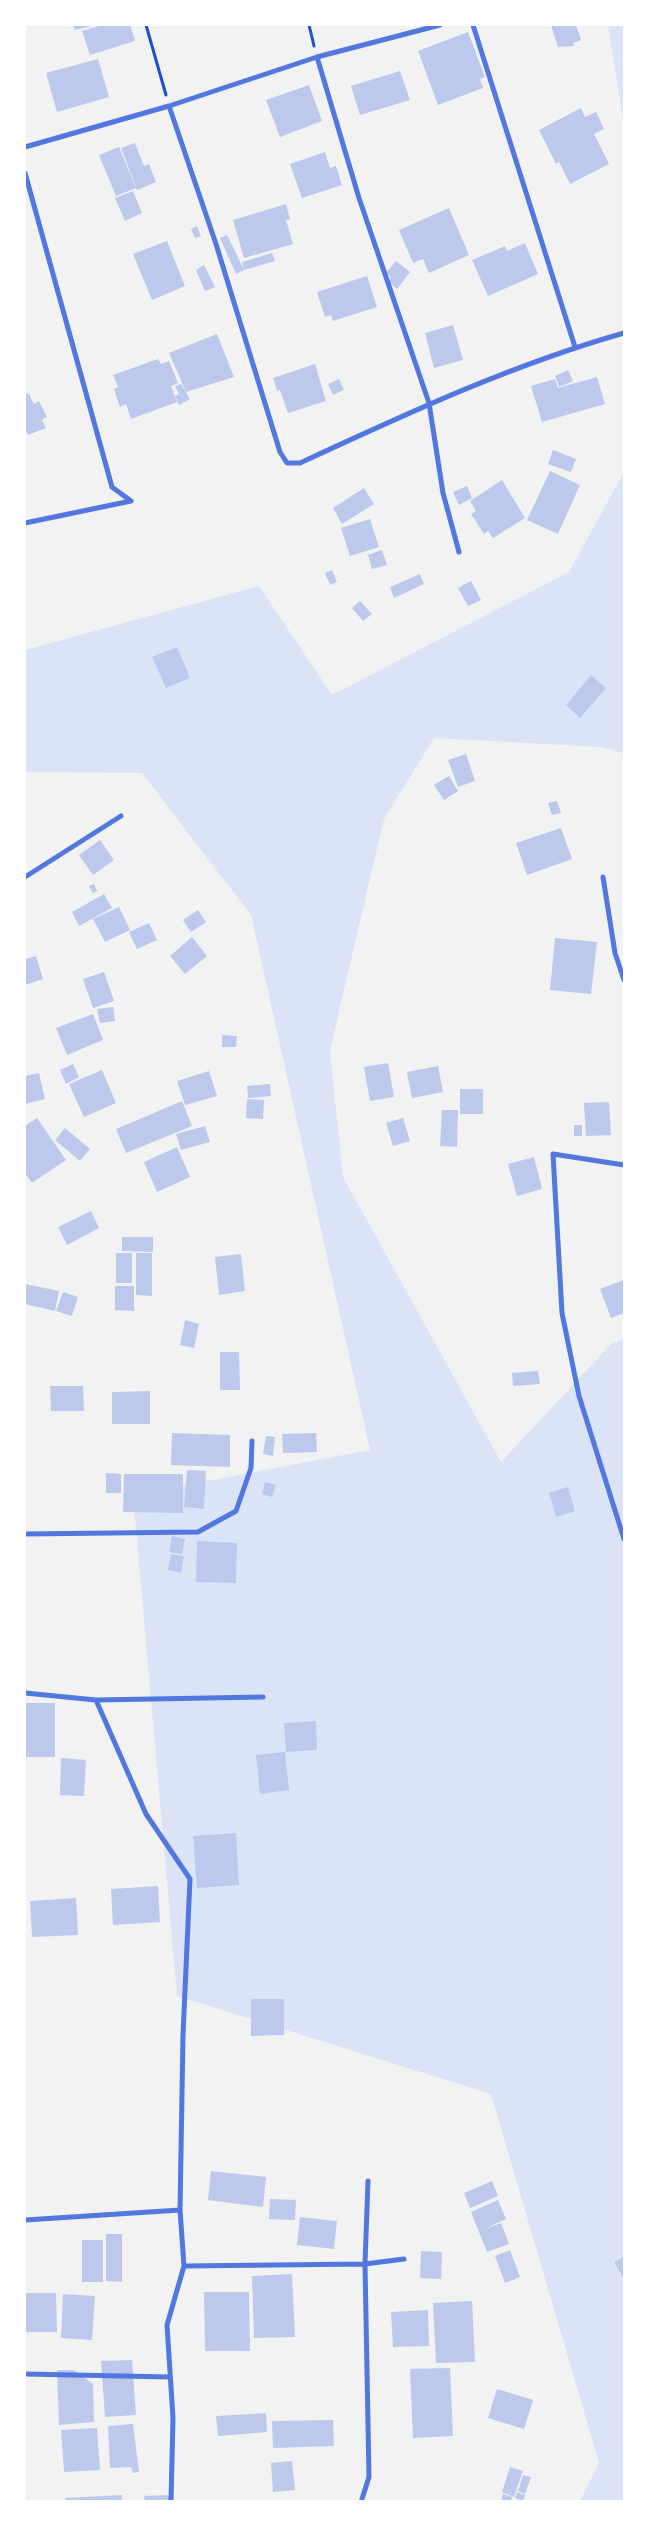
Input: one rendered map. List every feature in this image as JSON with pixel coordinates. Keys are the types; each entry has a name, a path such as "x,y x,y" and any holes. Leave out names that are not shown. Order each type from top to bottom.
{"street":[{"path":"25,147 169,106 317,57 440,25"},
{"path":"473,25 575,346"},
{"path":"317,57 359,198 428,403 443,492 459,552"},
{"path":"169,106 216,244 280,452 287,463 300,463 428,403 575,346 624,333"},
{"path":"25,173 112,487 131,501 25,523"},
{"path":"25,877 121,816"},
{"path":"603,877 615,954 624,980"},
{"path":"624,1165 553,1154 562,1313 579,1396 624,1539"},
{"path":"25,1534 198,1532 236,1511 251,1468 252,1442"},
{"path":"25,1693 96,1700 263,1697"},
{"path":"96,1700 146,1814 190,1879 183,2035 180,2210 184,2266 167,2325 173,2418 172,2501"},
{"path":"362,2499 369,2476 365,2264 368,2181"},
{"path":"25,2220 180,2210"},
{"path":"184,2266 365,2264 404,2259"},
{"path":"25,2374 170,2377"}],"path":[{"path":"146,25 169,106"},
{"path":"309,25 317,57"}],"shaded area":[{"path":"608,25 624,25 624,126"},
{"path":"624,472 624,753 601,747 434,738 384,819 330,1050 343,1177 501,1462 611,1344 624,1339 624,2501 580,2501 599,2463 491,2094 177,1996 133,1495 370,1450 251,915 142,773 25,772 25,650 259,586 332,695 569,572"}],"building":[{"path":"73,25 92,25 92,26 75,30"},
{"path":"102,25 130,25 135,41 90,55 82,31"},
{"path":"551,25 576,25 581,40 573,43 574,46 558,47"},
{"path":"468,32 485,77 480,79 483,88 438,105 418,51"},
{"path":"98,59 109,97 57,112 46,73"},
{"path":"400,71 410,100 360,115 351,86"},
{"path":"309,85 322,121 280,137 266,100"},
{"path":"581,108 585,117 596,112 604,129 594,134 609,164 570,184 559,162 556,164 539,130"},
{"path":"135,143 144,166 149,164 156,182 137,190 121,148"},
{"path":"119,147 136,188 116,196 99,155"},
{"path":"325,152 330,168 336,166 342,185 302,198 290,164"},
{"path":"133,191 142,213 125,221 115,198"},
{"path":"286,204 290,219 286,220 293,244 244,258 233,220"},
{"path":"449,208 469,255 429,273 423,259 413,263 399,230"},
{"path":"197,226 201,236 195,238 191,229"},
{"path":"227,235 244,270 236,274 220,238"},
{"path":"167,241 185,286 152,300 133,254"},
{"path":"525,243 538,274 488,296 472,260 505,246 507,251"},
{"path":"272,253 275,261 244,270 242,262"},
{"path":"396,261 410,272 397,289 388,281 391,277 386,273"},
{"path":"204,265 215,287 205,291 196,270"},
{"path":"367,276 377,307 333,321 331,315 325,317 317,292"},
{"path":"453,325 463,360 434,368 425,333"},
{"path":"217,334 234,377 186,392 169,353"},
{"path":"158,359 161,364 169,361 178,383 171,386 177,402 131,419 126,404 120,407 114,389 118,387 113,375"},
{"path":"315,364 326,401 288,413 280,390 277,391 273,378"},
{"path":"568,370 573,381 559,387 555,376"},
{"path":"597,377 605,404 542,422 531,386 555,379 558,388"},
{"path":"339,379 344,390 333,395 328,384"},
{"path":"181,384 190,399 179,405 175,396 179,394 175,386"},
{"path":"28,393 34,404 39,401 47,417 42,420 46,428 28,435 25,429 25,395"},
{"path":"553,450 576,459 571,472 548,464"},
{"path":"550,471 580,485 558,534 527,520"},
{"path":"502,480 525,518 493,538 488,531 484,534 471,514 476,511 470,501"},
{"path":"467,486 472,498 459,505 453,492"},
{"path":"364,488 374,504 342,524 333,508"},
{"path":"370,519 379,547 350,556 341,528"},
{"path":"382,550 387,565 372,569 368,555"},
{"path":"332,570 337,582 330,585 325,573"},
{"path":"420,574 424,584 394,598 390,587"},
{"path":"471,581 481,600 468,606 458,588"},
{"path":"360,601 372,614 363,621 352,608"},
{"path":"177,647 190,678 166,688 152,657"},
{"path":"591,675 606,688 580,718 566,705"},
{"path":"466,754 475,781 458,787 448,760"},
{"path":"449,776 458,791 444,800 434,785"},
{"path":"557,801 561,813 552,815 548,803"},
{"path":"561,828 572,859 527,875 516,843"},
{"path":"100,840 114,860 93,875 79,855"},
{"path":"94,884 97,891 93,893 89,886"},
{"path":"104,894 112,908 79,926 72,912"},
{"path":"119,907 130,930 105,942 93,919"},
{"path":"198,910 206,922 191,932 183,920"},
{"path":"149,923 157,940 137,949 129,932"},
{"path":"192,937 207,956 185,974 170,956"},
{"path":"555,938 597,942 591,994 550,990"},
{"path":"36,956 43,979 25,985 25,959"},
{"path":"104,972 114,1001 93,1008 83,979"},
{"path":"113,1007 115,1021 100,1023 97,1009"},
{"path":"93,1014 103,1040 67,1055 56,1028"},
{"path":"222,1035 237,1036 236,1047 222,1047"},
{"path":"388,1063 394,1097 370,1101 364,1067"},
{"path":"73,1064 79,1077 66,1084 60,1070"},
{"path":"438,1066 443,1092 412,1098 407,1072"},
{"path":"102,1070 116,1103 84,1117 69,1084"},
{"path":"209,1071 217,1096 185,1105 177,1081"},
{"path":"39,1073 45,1099 25,1104 25,1076"},
{"path":"270,1084 271,1096 248,1098 247,1086"},
{"path":"460,1089 483,1089 483,1114 460,1114"},
{"path":"247,1099 264,1100 263,1119 246,1118"},
{"path":"182,1101 192,1126 126,1153 116,1129"},
{"path":"609,1102 611,1135 586,1136 584,1103"},
{"path":"442,1110 458,1110 457,1147 440,1146"},
{"path":"37,1118 66,1160 32,1183 25,1173 25,1126"},
{"path":"403,1118 410,1141 393,1146 386,1123"},
{"path":"574,1125 582,1125 582,1136 574,1136"},
{"path":"205,1126 210,1142 181,1150 176,1134"},
{"path":"65,1128 90,1149 80,1161 55,1140"},
{"path":"177,1147 190,1177 157,1192 144,1162"},
{"path":"534,1157 542,1189 517,1196 508,1164"},
{"path":"91,1211 99,1228 67,1245 58,1227"},
{"path":"122,1237 153,1237 153,1252 122,1251"},
{"path":"116,1253 132,1253 132,1283 116,1283"},
{"path":"136,1253 152,1253 152,1296 136,1295"},
{"path":"241,1254 245,1291 219,1295 215,1257"},
{"path":"624,1280 624,1313 611,1318 600,1289"},
{"path":"25,1284 59,1291 55,1311 25,1304"},
{"path":"115,1286 134,1286 134,1311 115,1310"},
{"path":"63,1292 78,1297 72,1316 56,1311"},
{"path":"185,1320 199,1324 194,1348 180,1345"},
{"path":"220,1352 239,1352 240,1390 220,1390"},
{"path":"538,1371 540,1384 513,1386 512,1373"},
{"path":"50,1386 83,1386 84,1411 51,1411"},
{"path":"150,1391 150,1424 112,1424 112,1392"},
{"path":"172,1433 230,1435 230,1467 171,1465"},
{"path":"316,1433 317,1452 283,1453 282,1434"},
{"path":"266,1436 275,1437 273,1456 263,1454"},
{"path":"187,1470 206,1471 204,1509 184,1507"},
{"path":"106,1473 121,1474 121,1493 106,1493"},
{"path":"124,1474 183,1474 183,1513 123,1512"},
{"path":"265,1482 276,1485 272,1497 262,1494"},
{"path":"568,1487 575,1511 556,1517 549,1493"},
{"path":"172,1536 185,1539 182,1554 169,1552"},
{"path":"197,1541 237,1543 236,1583 196,1582"},
{"path":"171,1554 184,1556 181,1573 168,1570"},
{"path":"25,1703 55,1703 55,1757 25,1757"},
{"path":"316,1721 317,1750 286,1752 284,1723"},
{"path":"285,1752 289,1790 260,1794 256,1755"},
{"path":"61,1758 86,1760 84,1796 60,1795"},
{"path":"236,1833 239,1885 197,1888 193,1836"},
{"path":"158,1886 160,1922 113,1925 111,1889"},
{"path":"76,1898 78,1935 32,1937 30,1901"},
{"path":"251,1999 284,1999 284,2035 251,2036"},
{"path":"211,2171 266,2177 263,2207 208,2200"},
{"path":"492,2181 498,2196 470,2208 464,2193"},
{"path":"270,2199 296,2200 295,2220 269,2219"},
{"path":"498,2200 506,2219 484,2229 501,2223 509,2244 487,2252 471,2212"},
{"path":"300,2217 337,2221 334,2249 297,2245"},
{"path":"106,2234 122,2234 122,2282 106,2281"},
{"path":"82,2240 103,2240 103,2282 82,2282"},
{"path":"510,2250 520,2277 505,2283 495,2256"},
{"path":"421,2251 442,2252 441,2279 420,2278"},
{"path":"624,2257 624,2279 614,2262"},
{"path":"292,2274 295,2337 254,2338 252,2276"},
{"path":"204,2292 249,2292 250,2351 205,2351"},
{"path":"25,2293 56,2293 57,2332 25,2332"},
{"path":"63,2294 95,2296 92,2340 61,2338"},
{"path":"472,2301 475,2362 436,2363 433,2303"},
{"path":"428,2310 429,2346 393,2347 391,2312"},
{"path":"132,2360 136,2415 105,2417 101,2361"},
{"path":"450,2368 453,2436 413,2438 410,2369"},
{"path":"57,2370 74,2370 93,2384 94,2422 59,2425"},
{"path":"497,2389 533,2400 524,2429 488,2418"},
{"path":"266,2413 267,2432 218,2436 216,2416"},
{"path":"333,2420 334,2446 273,2448 272,2421"},
{"path":"133,2424 139,2472 133,2473 131,2467 110,2468 108,2426"},
{"path":"97,2428 100,2470 64,2472 61,2430"},
{"path":"292,2461 295,2490 273,2492 271,2463"},
{"path":"510,2467 523,2471 514,2497 502,2492"},
{"path":"523,2475 531,2477 525,2494 518,2491"},
{"path":"517,2492 525,2495 523,2501 515,2498"},
{"path":"503,2494 512,2497 511,2501 501,2501"},
{"path":"122,2495 122,2501 66,2501 65,2498"},
{"path":"169,2495 169,2501 145,2501 144,2496"}]}
